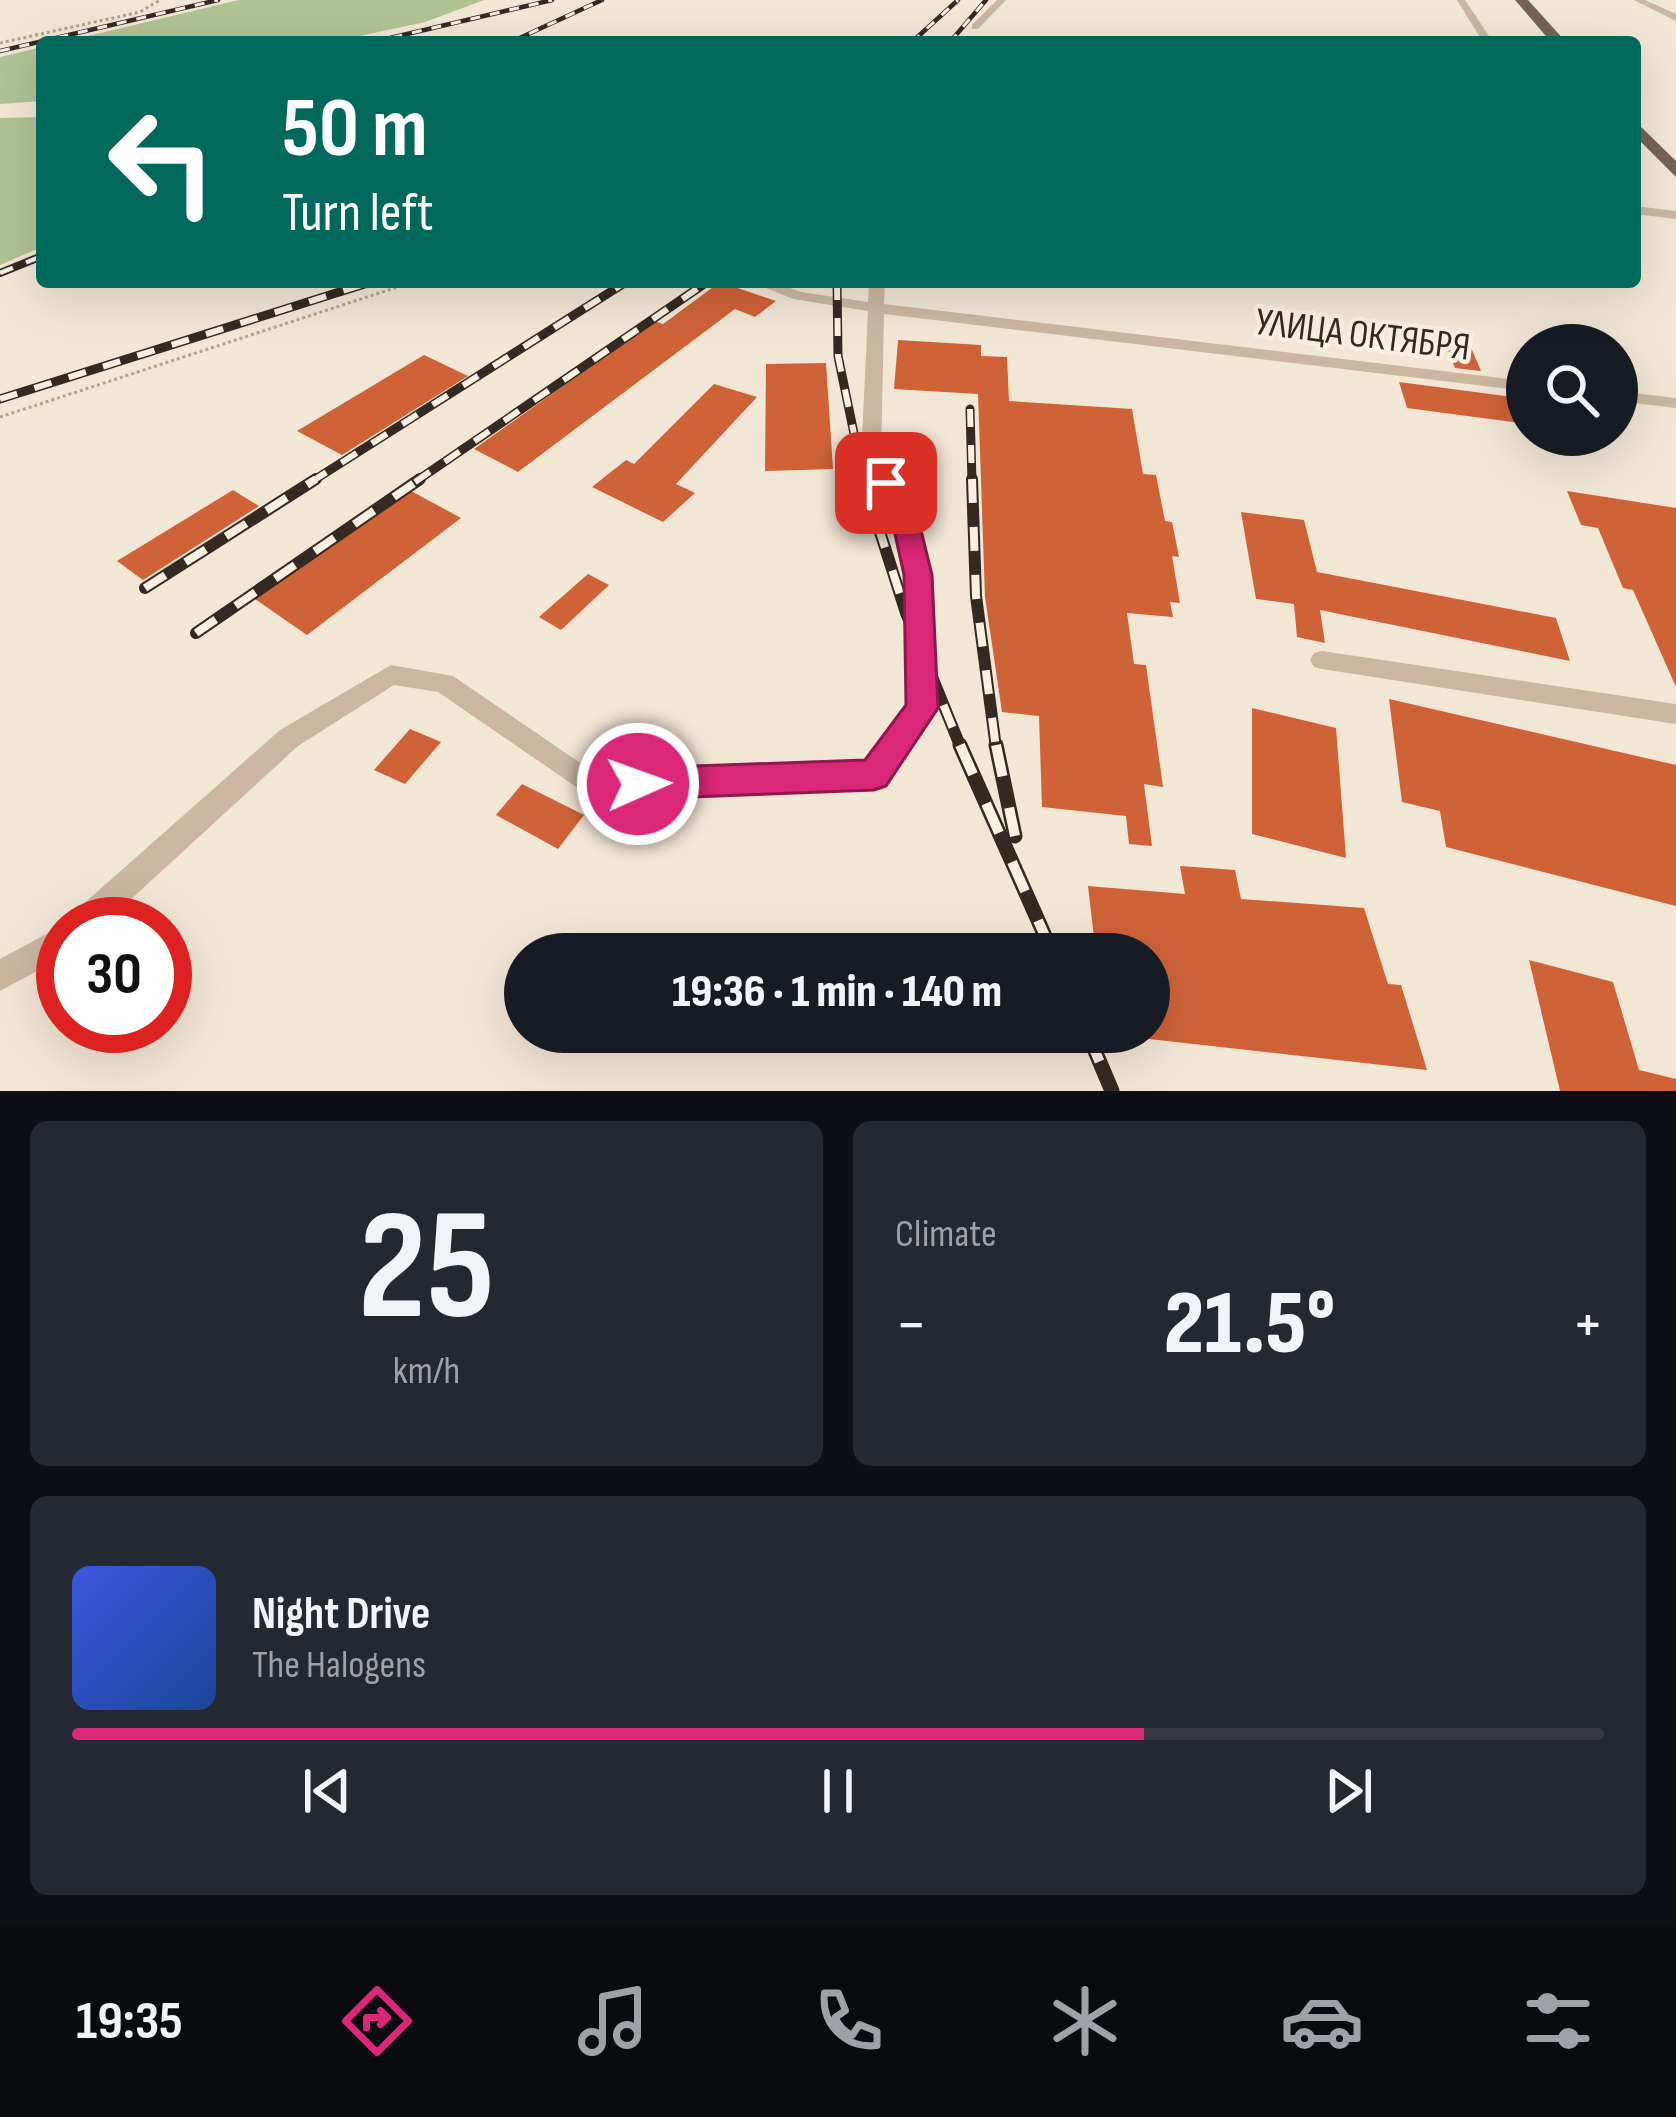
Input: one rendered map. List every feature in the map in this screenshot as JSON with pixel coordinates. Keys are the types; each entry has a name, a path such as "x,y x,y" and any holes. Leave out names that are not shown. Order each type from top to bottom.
{"main road":[{"path":"1521,0 1554,36"},
{"path":"1641,133 1676,172"}],"street":[{"path":"975,27 1002,0"},
{"path":"1461,0 1484,36"},
{"path":"1638,0 1676,19"},
{"path":"1641,211 1676,215"},
{"name":"УЛИЦА ОКТЯБРЯ","path":"776,288 876,308 1506,383"},
{"path":"112,897 289,738 391,675 444,683 591,785 874,775 922,708 918,575 902,506 871,460 877,288"},
{"path":"1638,398 1676,403"},
{"path":"1322,660 1676,714"},
{"path":"0,976 36,955"}],"path":[{"path":"0,44 140,12 160,0"},
{"path":"0,417 395,288"}],"green space":[{"path":"239,0 484,0 425,22 360,36 88,36"},
{"path":"36,48 36,101 0,104 0,57"},
{"path":"36,117 36,250 0,265 0,118"}],"building":[{"path":"712,288 738,288 776,301 755,317 735,309 518,472 474,449 655,321 663,324"},
{"path":"1442,335 1467,338 1481,371 1455,368"},
{"path":"898,340 981,345 981,356 1007,357 1009,401 1132,409 1143,474 1156,475 1165,521 1172,522 1179,557 1172,556 1180,603 1170,602 1173,617 1127,613 1134,664 1146,665 1163,787 1144,784 1152,846 1129,844 1126,816 1042,807 1039,716 1002,712 985,597 978,394 894,389"},
{"path":"424,355 468,376 342,455 297,431"},
{"path":"826,363 833,469 765,471 766,364"},
{"path":"1399,382 1506,396 1506,421 1407,408"},
{"path":"714,384 757,397 676,484 695,493 663,522 592,487 626,460 634,464"},
{"path":"233,490 259,506 143,580 117,561"},
{"path":"411,491 461,518 307,635 255,599"},
{"path":"1567,491 1676,508 1676,687 1633,590 1623,588 1598,528 1581,525"},
{"path":"1241,512 1304,520 1317,572 1556,618 1570,661 1320,610 1325,643 1297,637 1294,604 1256,599"},
{"path":"588,574 609,585 561,630 539,617"},
{"path":"1389,699 1676,765 1676,906 1446,847 1440,811 1402,802"},
{"path":"1252,708 1336,728 1346,858 1252,834"},
{"path":"410,729 441,742 405,784 374,770"},
{"path":"522,784 584,815 558,849 496,815"},
{"path":"1180,866 1235,870 1241,899 1364,908 1388,984 1401,985 1427,1070 1170,1041 1170,933 1093,933 1088,886 1185,894"},
{"path":"1529,960 1613,982 1639,1070 1676,1079 1676,1091 1560,1091"}],"railway":[{"path":"64,36 218,0"},
{"path":"399,36 552,0"},
{"path":"524,36 602,0"},
{"path":"919,36 958,0"},
{"path":"955,36 986,0"},
{"path":"0,51 36,43"},
{"path":"0,273 36,258"},
{"path":"0,399 352,288"},
{"path":"311,482 617,288"},
{"path":"415,482 698,288"},
{"path":"837,288 838,356 864,482"},
{"path":"970,409 972,482"},
{"path":"145,588 316,479"},
{"path":"196,633 420,479"},
{"path":"863,479 906,613 961,748"},
{"path":"972,479 976,596 996,748"},
{"path":"960,745 1044,933"},
{"path":"996,745 1015,836"},
{"path":"1096,1053 1112,1091"}],"route":[{"path":"638,784 874,775 922,708 918,575 902,506 886,483"}]}
